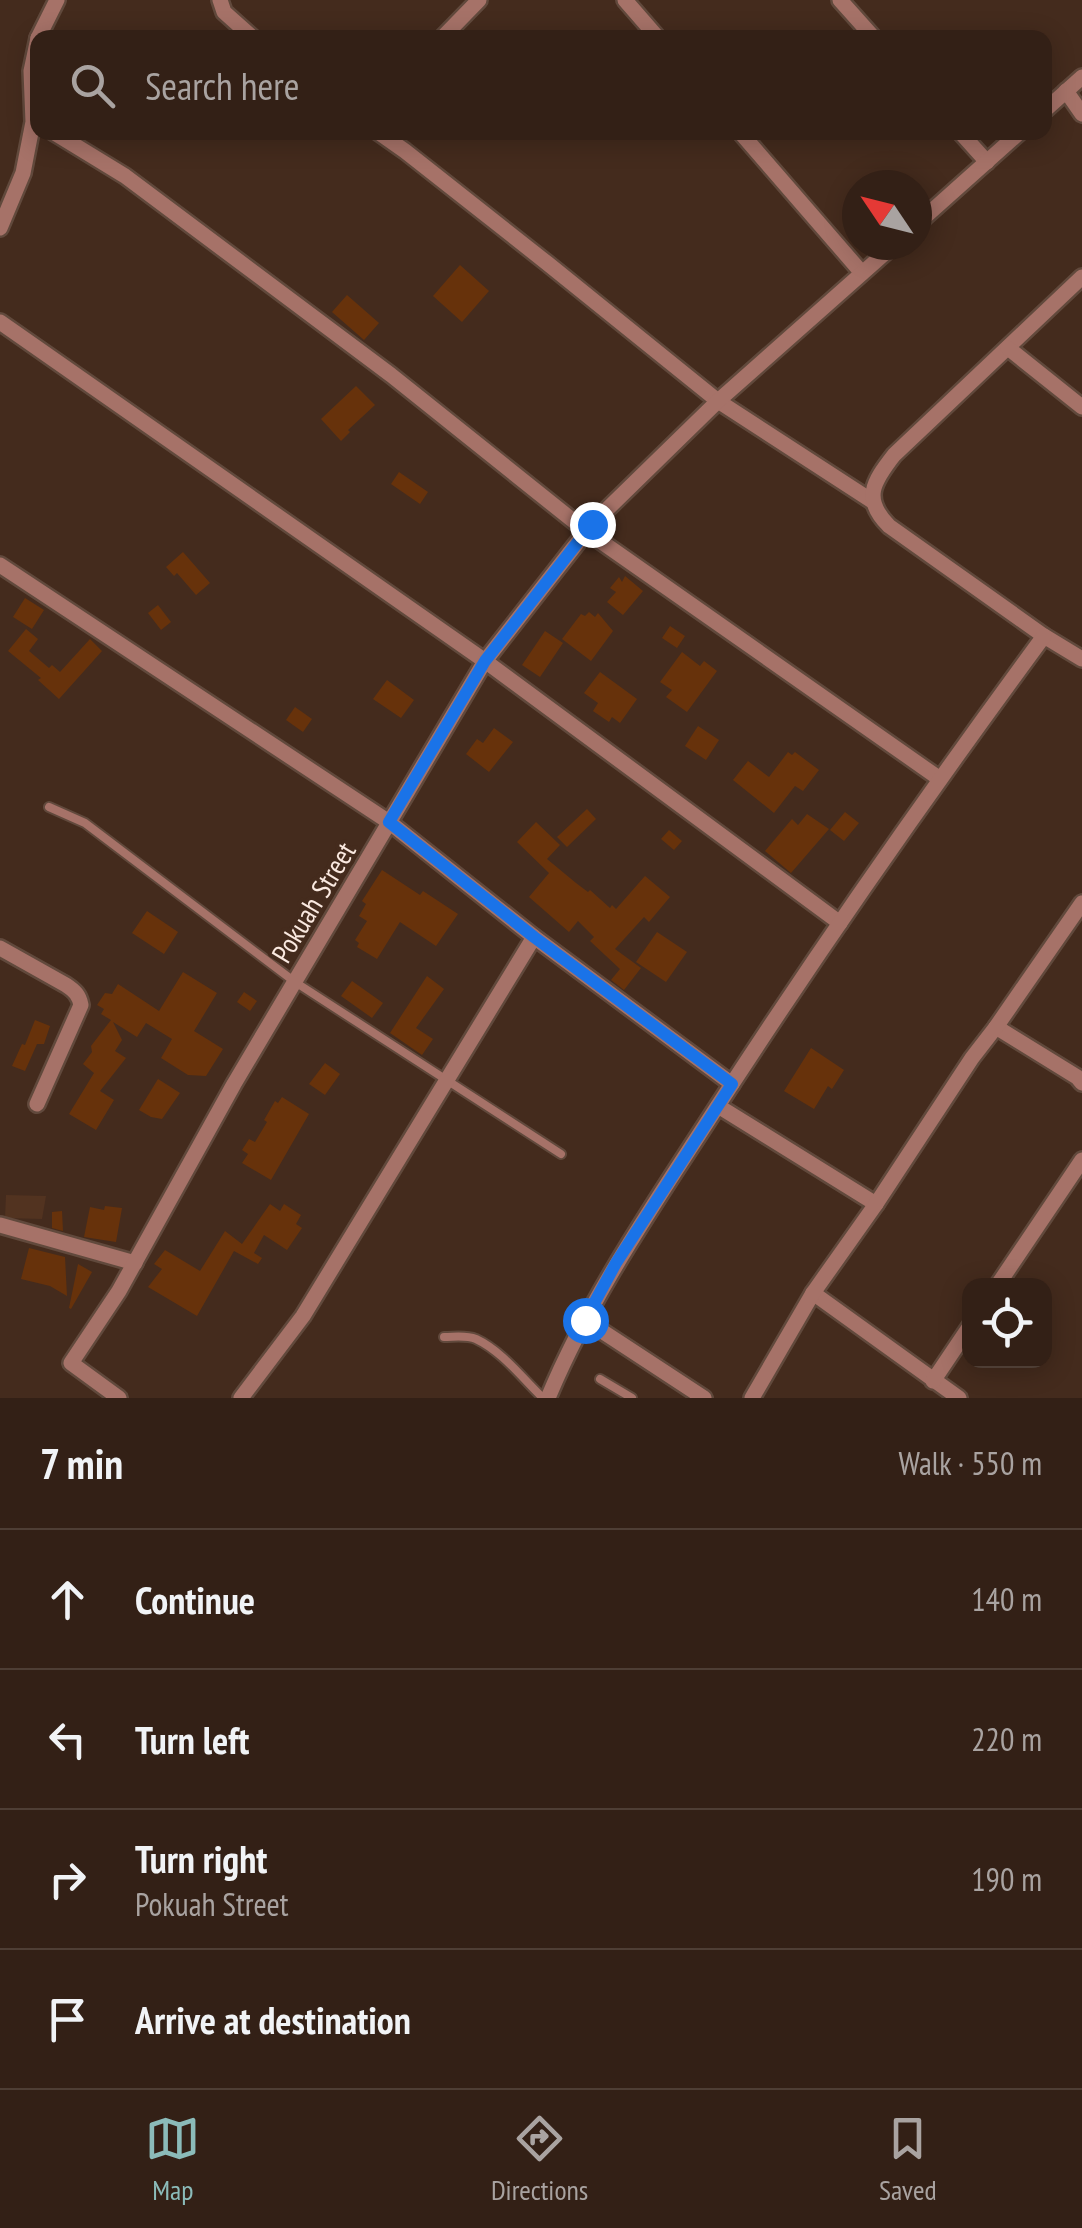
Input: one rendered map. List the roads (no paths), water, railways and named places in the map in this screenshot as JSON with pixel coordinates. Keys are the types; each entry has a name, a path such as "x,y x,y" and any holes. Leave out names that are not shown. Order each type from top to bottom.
{"street":[{"path":"42,30 58,0"},
{"path":"220,0 224,12 244,30"},
{"path":"450,30 479,0"},
{"path":"626,0 651,30"},
{"path":"840,0 867,30"},
{"path":"1052,104 1082,78"},
{"path":"1066,92 1082,114"},
{"path":"0,228 31,140"},
{"path":"66,140 126,176 391,375 586,531 940,780"},
{"path":"389,140 718,401 872,501"},
{"path":"747,140 862,274"},
{"path":"967,140 987,162"},
{"path":"932,211 1011,140"},
{"name":"Pokuah Street","path":"119,1398 71,1363 135,1263 234,1084 485,661 586,531 718,401 877,260"},
{"path":"1082,276 894,455 877,477 872,501 876,514 889,526 1082,659"},
{"path":"0,322 485,661 840,923"},
{"path":"1008,348 1082,406"},
{"path":"0,564 389,822 534,937 732,1084"},
{"path":"546,1398 616,1263 732,1084 840,923 1044,636"},
{"path":"752,1398 813,1293 1082,904"},
{"path":"241,1398 303,1316 534,937"},
{"path":"0,948 76,991 80,998 81,1005 36,1104"},
{"path":"996,1026 1082,1083"},
{"path":"718,1106 876,1204"},
{"path":"1001,1278 1082,1160"},
{"path":"0,1226 135,1263"},
{"path":"813,1293 959,1398"},
{"path":"585,1320 692,1395"},
{"path":"933,1381 962,1338"}],"lane":[{"path":"49,807 85,823 295,982 561,1154"},
{"path":"444,1337 477,1340 546,1398"},
{"path":"600,1380 632,1398"}]}
